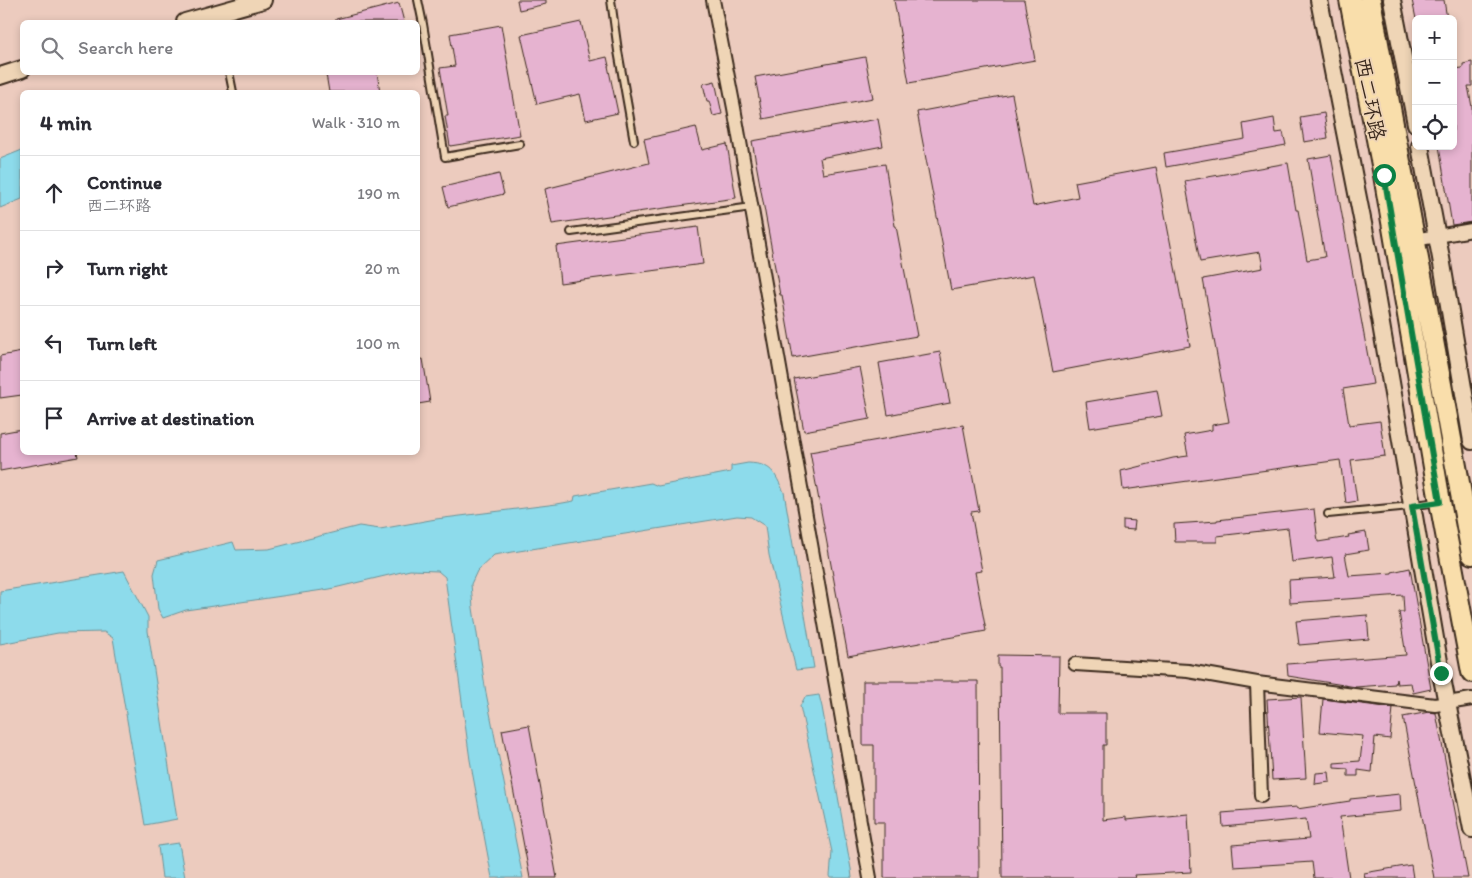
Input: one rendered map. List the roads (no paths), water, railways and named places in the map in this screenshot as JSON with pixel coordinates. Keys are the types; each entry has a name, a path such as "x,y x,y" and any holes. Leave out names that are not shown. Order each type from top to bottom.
{"main road":[{"name":"西二环路","path":"1350,0 1386,184 1440,502 1472,672"},
{"name":"西二环路","path":"1370,0 1472,554"}],"street":[{"path":"202,20 218,18 263,0"},
{"path":"713,0 752,207 870,878"},
{"path":"1320,0 1368,249 1447,703 1472,829"},
{"path":"1392,0 1412,105"},
{"path":"0,76 20,70"},
{"path":"1421,150 1472,441"},
{"path":"1414,240 1472,230"},
{"path":"1075,664 1188,671 1257,683 1435,705 1472,699"},
{"path":"1257,683 1261,796"}],"lane":[{"path":"418,0 445,157 520,144"},
{"path":"612,0 618,51 634,141"},
{"path":"230,75 233,90"},
{"path":"571,232 752,207"},
{"path":"1328,514 1440,502"}],"water":[{"path":"20,151 20,200 0,208 0,159"},
{"path":"748,463 763,465 772,471 784,492 814,668 796,670 769,555 765,526 751,517 737,516 494,555 477,571 471,584 473,608 486,693 523,878 492,878 470,760 445,577 438,571 410,570 330,589 186,610 163,618 158,609 154,574 158,560 233,542 236,550 269,549 359,526 380,529 436,519 557,504 574,501 575,496 651,483 658,486 731,472 731,466"},
{"path":"124,571 148,617 148,631 177,819 145,825 113,638 104,632 58,633 0,644 0,591"},
{"path":"819,695 852,878 831,878 830,876 832,852 800,706 805,697"},
{"path":"179,843 185,878 162,878 158,846"}]}
